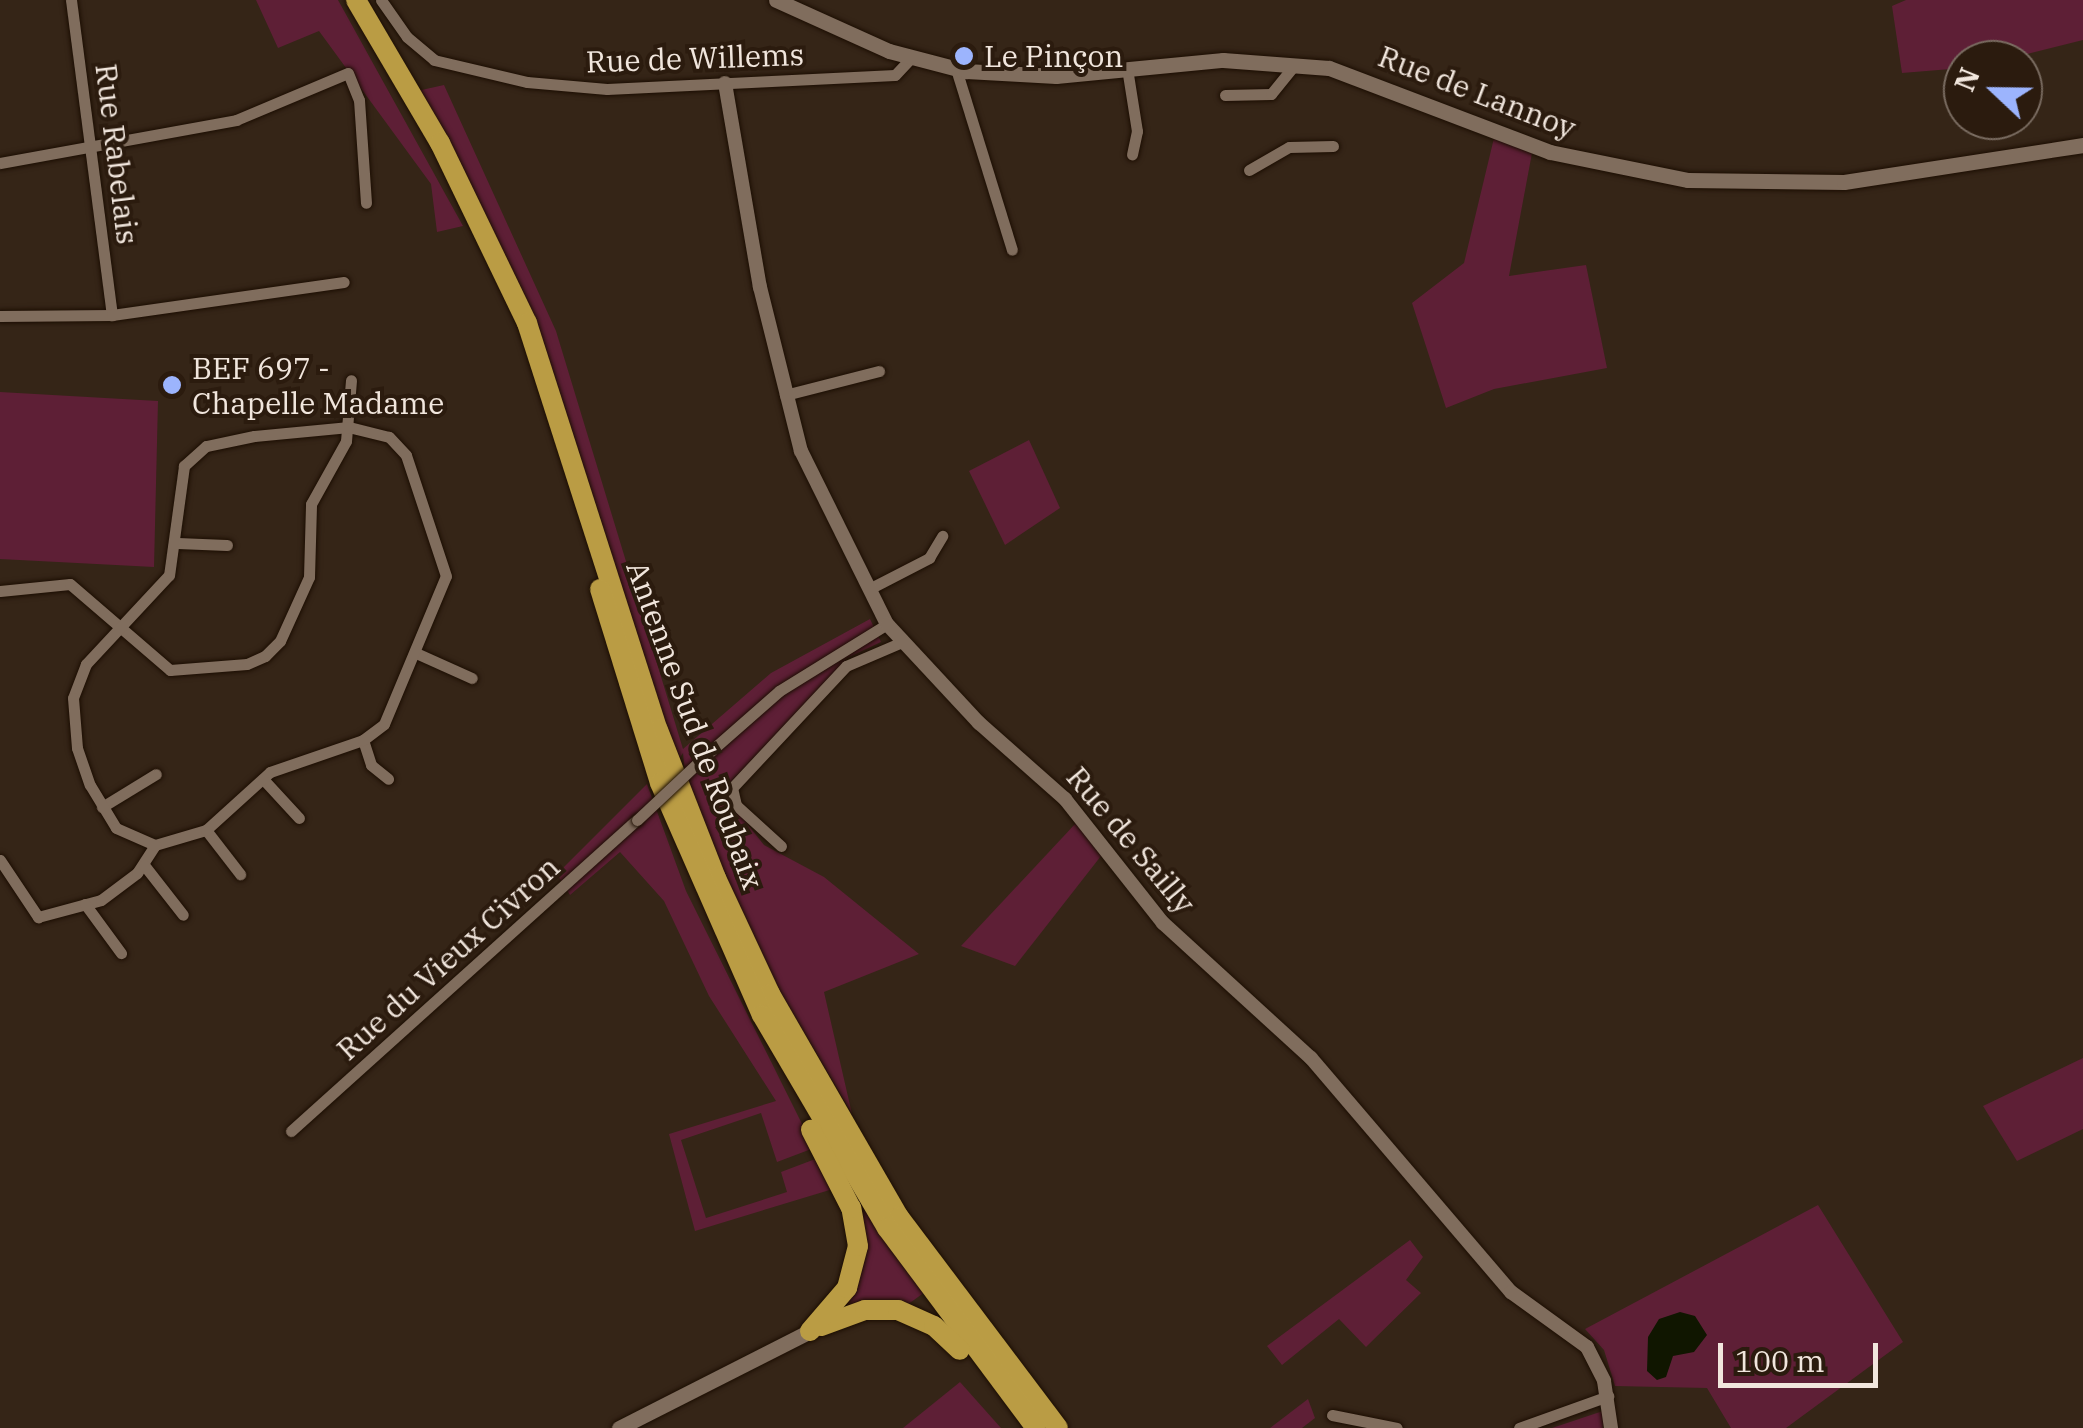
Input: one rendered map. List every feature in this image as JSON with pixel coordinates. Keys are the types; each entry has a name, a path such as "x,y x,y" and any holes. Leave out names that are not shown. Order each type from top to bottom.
{"highway":[{"name":"Antenne Sud de Roubaix","path":"347,0 438,155 524,341 643,737 699,882 770,1031 887,1228 1036,1428"},
{"name":"Antenne Sud de Roubaix","path":"356,0 451,165 527,323 658,730 716,878 778,1010 905,1226 1058,1428"},
{"path":"770,1031 782,1072 857,1229 847,1288 810,1331"},
{"path":"810,1331 874,1309 922,1318 952,1340 1024,1428"}],"main road":[{"name":"Rue de Lannoy","path":"776,0 911,58 956,69 1044,76 1149,65 1295,64 1353,74 1550,152 1688,180 1844,182 2083,145"},
{"path":"619,1428 810,1331"}],"street":[{"name":"Rue Rabelais","path":"71,0 112,314"},
{"name":"Rue de Willems","path":"381,0 407,37 450,66 593,89 895,76 911,58"},
{"path":"1225,95 1272,94 1295,64"},
{"path":"1127,68 1137,131 1132,154"},
{"path":"956,69 1012,250"},
{"path":"0,163 92,151 236,120 348,73 358,100 366,203"},
{"name":"Rue de Sailly","path":"725,83 786,395 805,462 887,624 1064,799 1163,924 1311,1058 1511,1292 1587,1346 1608,1396 1611,1428"},
{"path":"1249,170 1289,147 1333,146"},
{"path":"0,316 112,314 344,282"},
{"path":"786,395 880,371"},
{"path":"0,593 29,586 70,584 170,670 247,664 274,649 309,577 313,496 342,452 351,380"},
{"path":"348,427 389,437 402,447 445,569 443,592 388,718 363,740 284,765 262,779 206,830 155,845 123,834 102,806 80,759 72,698 80,672 163,584 177,543 180,475 198,451 254,436 348,427"},
{"path":"869,589 930,558 942,536"},
{"path":"177,543 227,545"},
{"name":"Rue du Vieux Civron","path":"291,1131 779,691 887,624"},
{"path":"781,846 736,805 732,788 852,661 902,642"},
{"path":"416,653 472,678"},
{"path":"363,740 371,765 388,779"},
{"path":"102,806 156,774"},
{"path":"262,779 299,818"},
{"path":"206,830 240,874"},
{"path":"0,860 38,917 86,904 112,892 144,865 155,845"},
{"path":"144,865 183,915"},
{"path":"86,904 122,953"},
{"path":"1519,1428 1608,1396"},
{"path":"1332,1415 1397,1428"}],"shaded area":[{"path":"256,0 338,0 463,226 437,232 431,184 319,31 278,48"},
{"path":"1906,0 2083,0 2083,40 2043,50 2043,40 1943,40 1943,70 1902,73 1892,6"},
{"path":"444,85 556,331 683,749 771,673 870,619 881,642 847,658 727,786 729,801 764,845 824,877 919,954 824,992 852,1114 766,968 686,788 683,753 677,762 563,412 417,91"},
{"path":"1494,138 1532,153 1509,276 1586,265 1607,368 1494,389 1446,408 1412,303 1464,263"},
{"path":"0,392 158,401 154,567 0,559"},
{"path":"1029,440 1060,508 1005,545 969,471"},
{"path":"647,784 686,891 814,1148 777,1162 761,1113 681,1140 706,1218 787,1192 781,1172 818,1158 833,1189 695,1231 669,1134 776,1101 709,996 664,901 620,852 570,895 557,874"},
{"path":"1076,823 1101,856 1015,966 961,946"},
{"path":"2083,1058 2083,1129 2017,1161 1983,1106"},
{"path":"850,1183 925,1292 907,1305 840,1307 853,1287"},
{"path":"1818,1205 1903,1342 1786,1428 1731,1428 1707,1388 1615,1386 1604,1350 1585,1329"},
{"path":"1410,1240 1423,1257 1406,1280 1421,1293 1366,1347 1339,1319 1282,1365 1267,1346"},
{"path":"1680,1312 1695,1316 1707,1335 1694,1352 1673,1356 1666,1377 1657,1380 1647,1371 1648,1337 1659,1319"},
{"path":"960,1382 1001,1428 903,1428"},
{"path":"1308,1399 1315,1418 1302,1428 1270,1428"},
{"path":"1603,1411 1603,1428 1552,1428"}],"place":[{"name":"Le Pinçon","path":"964,56"},
{"name":"BEF 697 - Chapelle Madame","path":"172,385"}]}
